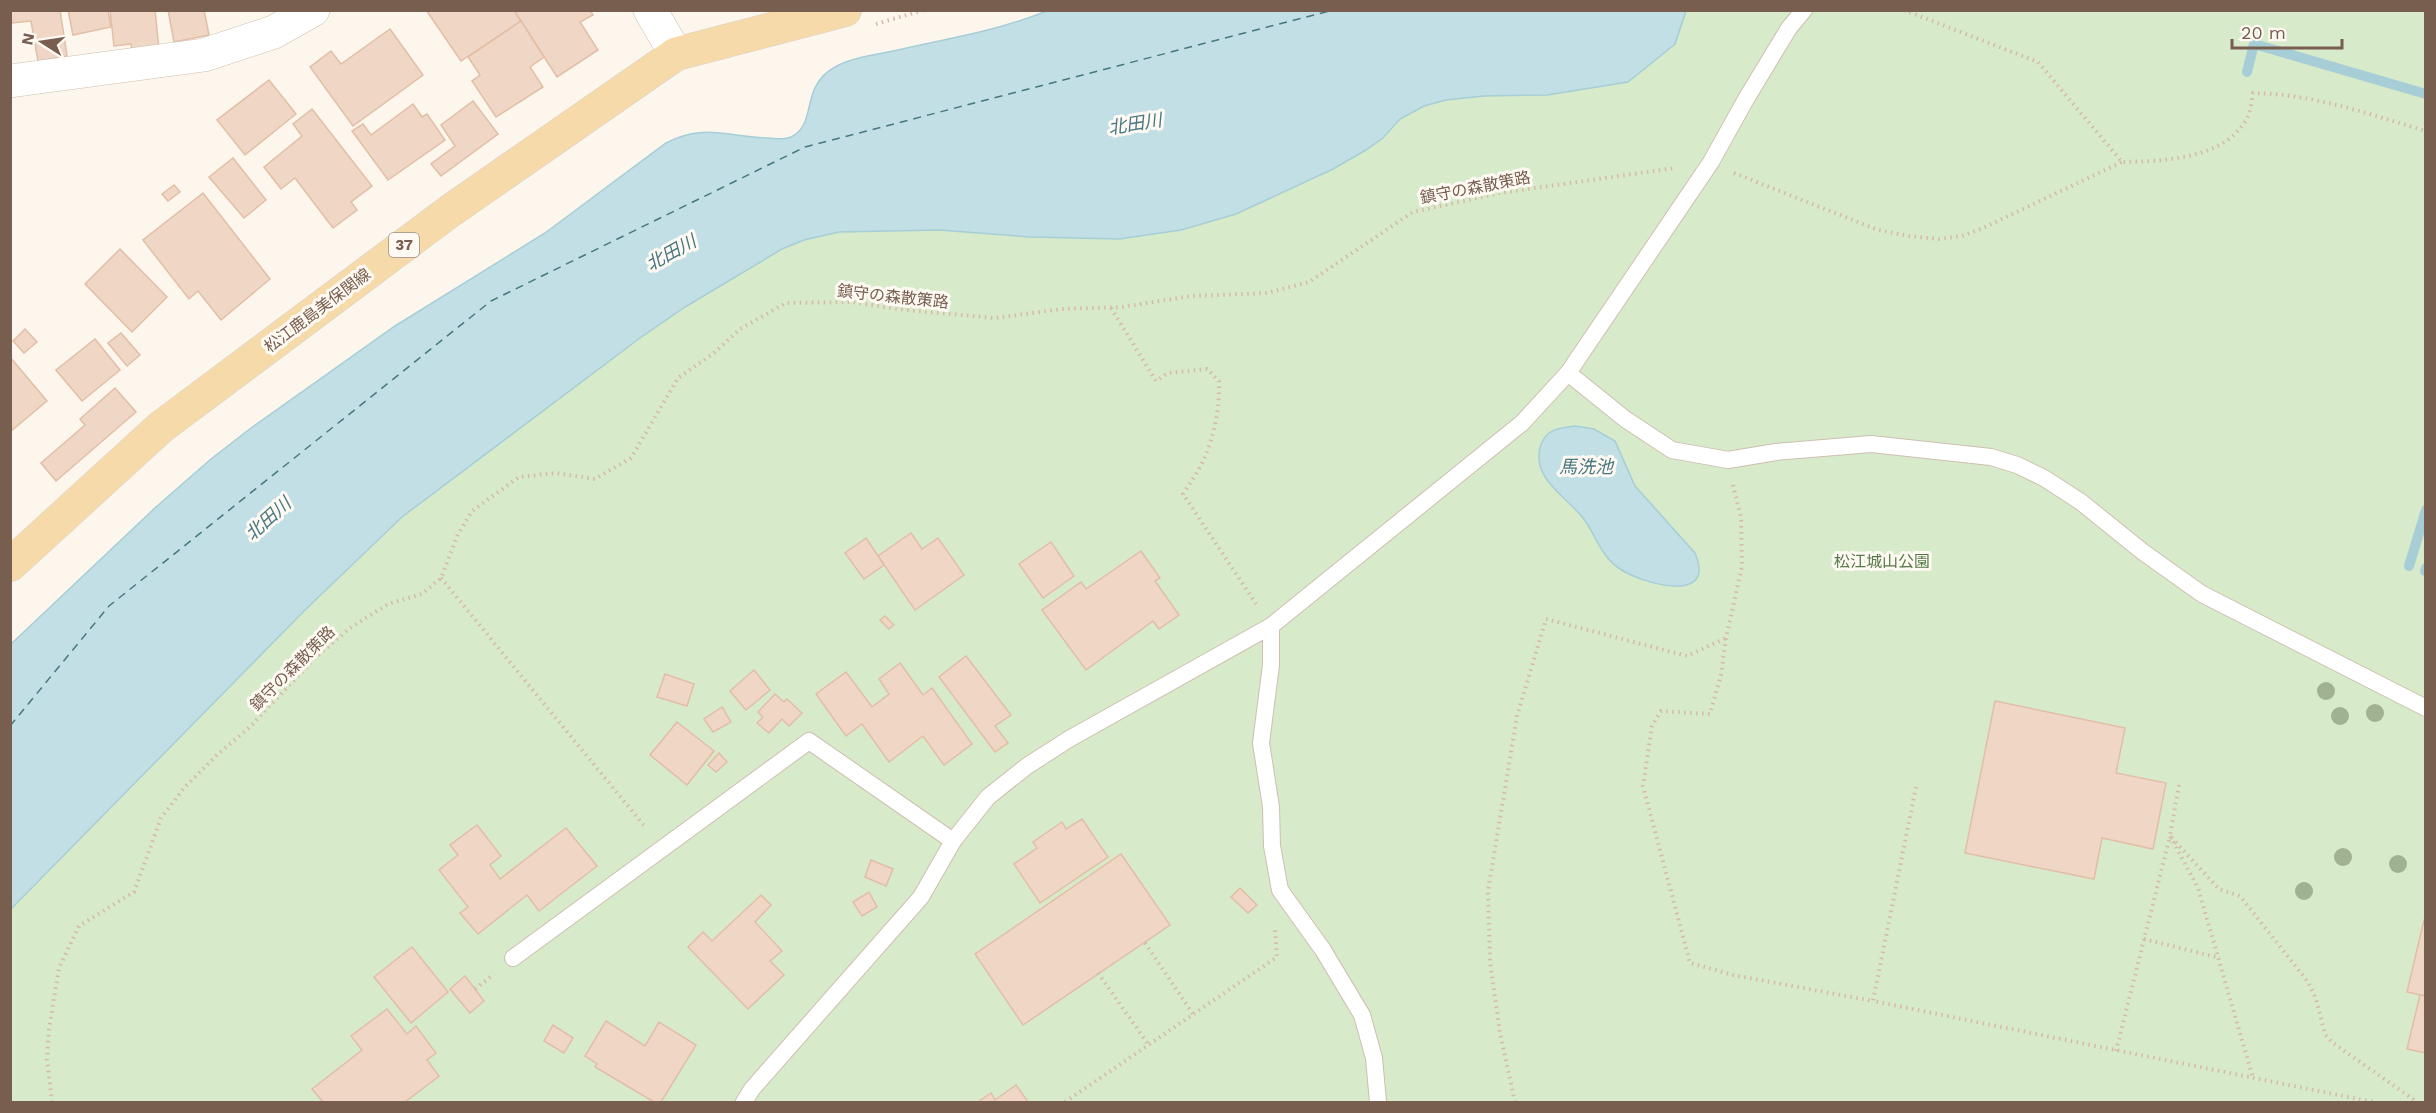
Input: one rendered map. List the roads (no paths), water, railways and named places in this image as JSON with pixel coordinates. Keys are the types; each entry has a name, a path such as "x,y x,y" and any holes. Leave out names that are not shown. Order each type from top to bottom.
{"main road":[{"name":"松江鹿島美保関線","path":"10,565 161,427 450,211 676,54 845,10"}],"street":[{"path":"10,81 204,55 274,32 313,10"},
{"path":"650,10 676,54"}],"lane":[{"path":"744,1102 752,1089 921,897 953,841 988,797 1027,766 1069,739 1271,626 1522,423 1568,373 1711,162 1789,28 1804,10"},
{"path":"1568,373 1625,419 1672,450 1728,460 1776,452 1870,444 1991,457 2017,465 2044,478 2081,502 2143,552 2202,594 2426,708"},
{"path":"1271,626 1271,665 1261,743 1271,807 1272,846 1280,890 1323,950 1362,1015 1374,1058 1378,1102"},
{"path":"513,958 809,741 953,841"}],"water":[{"name":"北田川","path":"1047,11 1686,11 1675,44 1628,82 1547,95 1484,96 1446,100 1424,106 1400,119 1383,138 1366,150 1333,169 1236,214 1181,230 1119,239 1030,237 939,230 839,232 804,240 782,249 685,307 640,338 402,517 304,611 11,909 11,644 156,507 211,459 395,326 545,233 666,143 679,137 704,132 777,139 791,137 804,123 817,85 824,75 835,67 863,57 990,29"},
{"name":"馬洗池","path":"1575,426 1594,429 1615,441 1635,486 1695,553 1699,569 1696,580 1687,585 1660,584 1631,575 1609,559 1579,513 1547,480 1539,460 1542,442 1549,433"}],"waterway":[{"path":"2247,72 2254,44 2426,94"},
{"path":"2409,566 2426,510"}],"park label":[{"name":"松江城山公園","path":"1882,561"}]}
